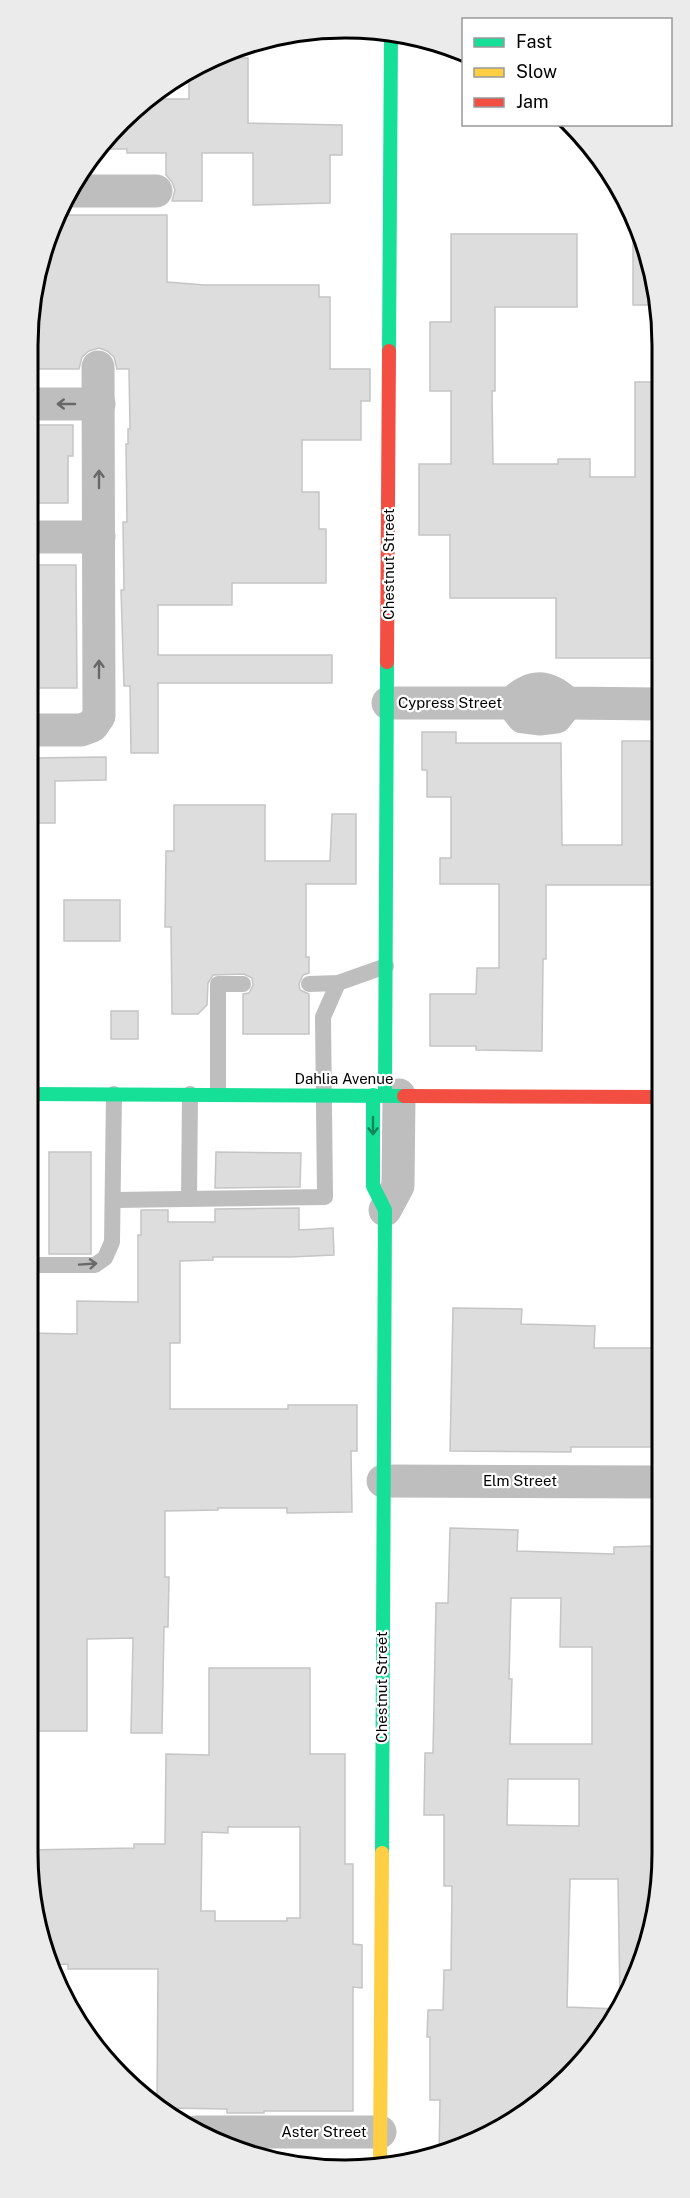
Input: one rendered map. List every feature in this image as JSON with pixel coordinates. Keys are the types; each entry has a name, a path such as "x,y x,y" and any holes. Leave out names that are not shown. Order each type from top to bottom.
{"street":[{"name":"Chestnut Street","path":"380,2148 384,1210 398,1186 386,1095 391,41"},
{"path":"79,191 156,191"},
{"path":"38,730 81,730 92,726 99,716 98,367"},
{"path":"38,404 99,404"},
{"path":"38,537 99,537"},
{"name":"Cypress Street","path":"388,703 512,703 524,692 539,689 555,692 567,703 652,704"},
{"name":"Dahlia Avenue","path":"38,1094 652,1097"},
{"name":"Elm Street","path":"383,1481 652,1482"},
{"name":"Aster Street","path":"221,2134 380,2148"}],"lane":[{"path":"309,984 339,983 386,966"},
{"path":"113,1200 325,1197 323,1017 339,983"},
{"path":"218,1095 218,984 243,984"},
{"path":"38,1265 95,1265 105,1258 112,1242 114,1094"},
{"path":"189,1199 190,1094"}],"building":[{"path":"235,58 248,58 248,123 342,125 342,155 330,155 330,203 253,205 253,153 202,153 202,201 172,201 175,190 166,175 166,153 127,153 127,149 108,149 142,114 161,99 189,99 189,80 227,61"},
{"path":"66,215 167,215 167,282 205,285 319,285 319,297 330,297 330,369 370,369 370,401 361,401 361,440 302,440 302,492 319,492 319,529 326,529 326,583 232,583 232,605 158,605 158,655 332,655 332,683 158,683 158,753 131,753 130,686 124,686 121,590 124,590 123,522 127,522 126,444 128,444 128,429 130,429 129,369 117,369 114,357 99,348 89,351 82,357 79,369 38,369 38,325 43,285 54,246"},
{"path":"451,234 577,234 577,307 495,307 495,391 492,391 493,464 558,464 558,459 590,459 590,477 635,477 635,382 652,382 652,658 556,658 556,598 450,598 450,535 419,535 419,464 451,464 451,391 430,391 430,322 451,322"},
{"path":"633,238 642,265 650,305 633,305"},
{"path":"38,425 73,425 73,456 68,456 68,503 38,503"},
{"path":"38,565 76,565 77,688 38,688"},
{"path":"422,732 456,732 456,743 561,743 562,845 622,845 622,741 652,741 652,885 546,885 542,1051 476,1050 476,1046 430,1046 430,994 476,994 477,968 499,968 499,884 440,884 440,858 451,858 451,797 427,797 427,770 422,770"},
{"path":"106,757 106,780 55,781 55,823 38,823 38,758"},
{"path":"174,805 265,805 265,861 330,861 332,814 356,814 356,884 306,884 306,957 309,957 309,973 303,975 299,984 300,990 309,994 309,1034 243,1034 243,994 249,993 253,985 252,978 244,974 213,975 208,983 207,1005 198,1014 172,1014 171,927 165,927 166,851 174,851"},
{"path":"64,900 120,900 120,941 64,941"},
{"path":"111,1011 138,1011 138,1039 111,1039"},
{"path":"49,1152 91,1152 91,1254 49,1254"},
{"path":"216,1152 301,1153 300,1187 215,1188"},
{"path":"299,1208 299,1230 333,1228 334,1255 213,1257 213,1260 180,1261 180,1343 170,1343 170,1409 288,1409 288,1405 357,1405 357,1451 351,1451 352,1512 287,1513 287,1508 165,1511 165,1577 169,1577 168,1627 164,1627 162,1733 131,1733 133,1638 87,1639 87,1731 38,1731 38,1333 77,1334 77,1301 138,1302 138,1235 141,1235 141,1210 168,1210 168,1222 215,1222 215,1209"},
{"path":"453,1308 522,1309 521,1324 595,1326 594,1348 652,1348 652,1447 571,1447 571,1452 450,1451"},
{"path":"450,1528 518,1530 517,1551 614,1554 614,1547 652,1546 652,1873 647,1913 636,1952 620,1991 618,1879 570,1879 567,2007 610,2009 576,2056 532,2097 481,2129 439,2146 440,2100 430,2100 428,2010 443,2010 444,1970 451,1970 452,1886 444,1886 444,1815 424,1815 425,1753 433,1753 436,1603 448,1603","holes":["511,1598 561,1598 560,1647 592,1647 592,1744 510,1744","508,1779 579,1779 579,1826 507,1825"]},
{"path":"209,1668 310,1668 310,1754 345,1754 345,1864 353,1864 353,1944 362,1945 362,1988 353,1987 353,2111 227,2113 227,2109 173,2108 157,2096 158,1969 68,1969 68,1964 59,1964 43,1913 38,1873 38,1850 134,1848 134,1844 165,1844 166,1754 209,1755","holes":["228,1827 300,1827 300,1918 287,1918 287,1921 215,1921 215,1911 201,1911 202,1832 228,1833"]}],"traffic: fast":[{"path":"389,351 391,41"},
{"path":"385,1095 387,662"},
{"path":"38,1094 404,1096"},
{"path":"373,1095 373,1186 385,1210 382,1853"}],"traffic: slow":[{"path":"380,2158 382,1853"}],"traffic: jam":[{"path":"387,662 389,351"},
{"path":"404,1096 652,1097"}]}
